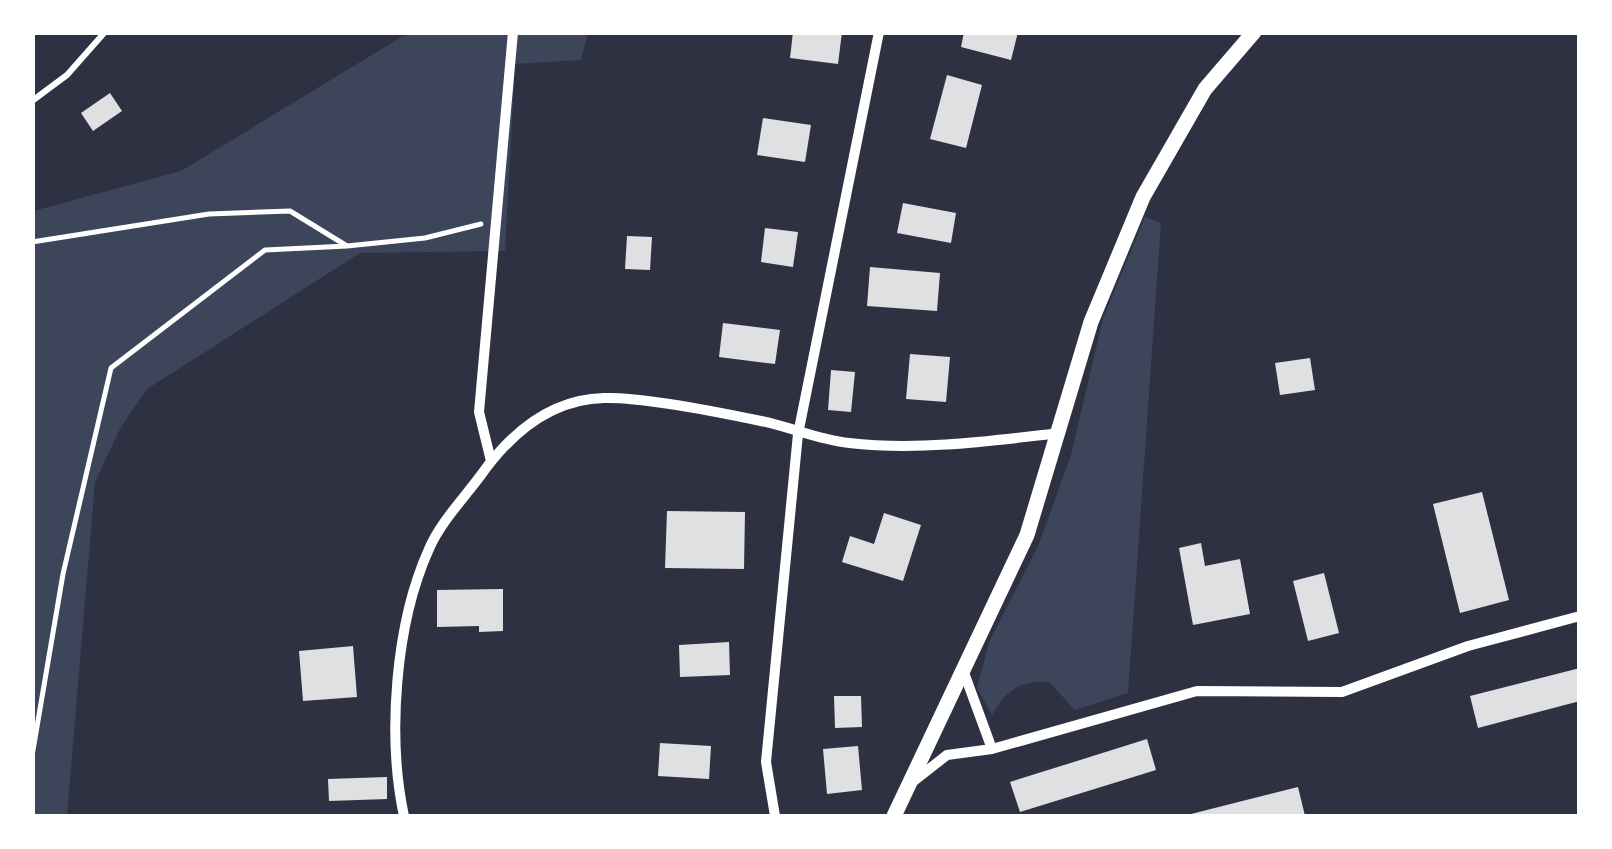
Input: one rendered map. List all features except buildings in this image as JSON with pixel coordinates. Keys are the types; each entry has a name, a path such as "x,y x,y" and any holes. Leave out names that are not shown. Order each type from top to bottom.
{"street":[{"path":"491,461 478,412 513,32"},
{"path":"776,816 766,762 798,434 879,32"},
{"path":"894,816 1027,535 1061,433 1091,322 1143,197 1205,89 1254,32"},
{"path":"404,816 398,788 398,684 406,617 430,546 491,461 535,418 568,403 605,398 764,422 798,434 850,443 918,446 1061,433"},
{"path":"903,795 921,773 947,755 992,749 1198,691 1342,692 1468,646 1580,616"},
{"path":"963,670 992,749"}],"lane":[{"path":"32,101 68,74 105,32"}],"path":[{"path":"32,242 209,214 290,210 346,246"},
{"path":"32,756 62,574 94,458 111,368 266,250 425,238 494,221"}],"shaded area":[{"path":"408,33 588,33 581,60 515,64 505,251 360,253 147,389 121,427 95,482 67,816 33,816 33,211 181,171"},
{"path":"1145,217 1161,223 1128,693 1075,710 1049,682 1029,683 1009,693 992,715 977,688 989,642 1038,546 1071,455 1103,318"}]}
